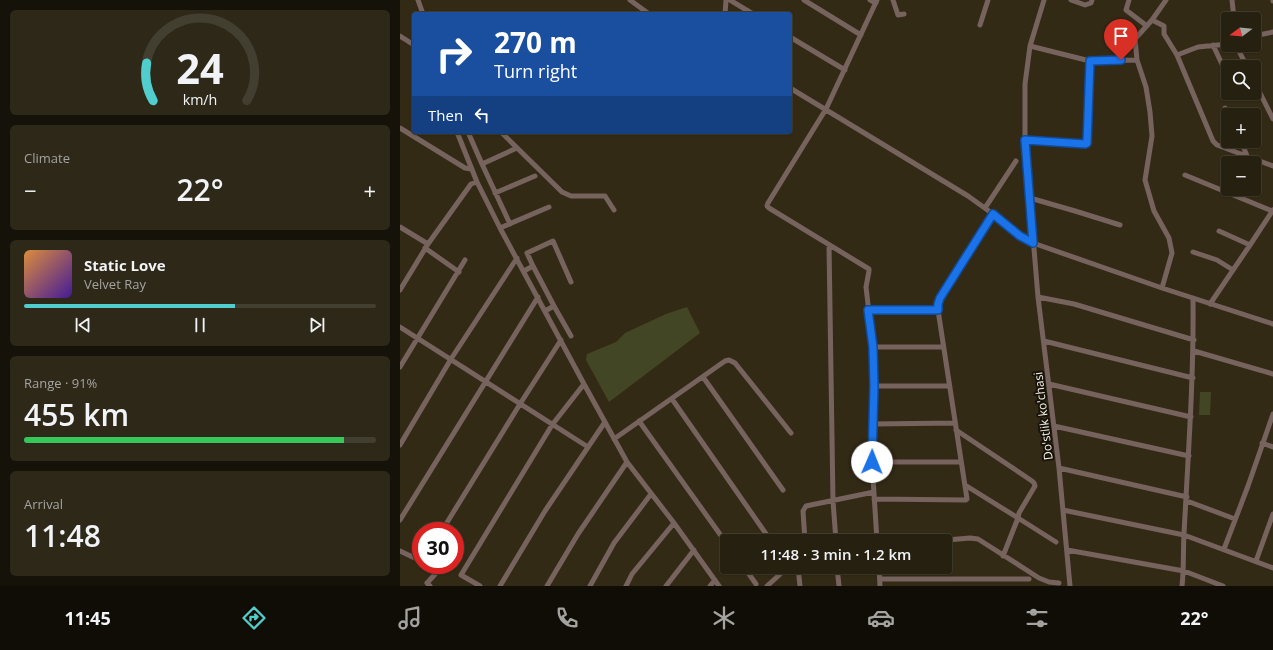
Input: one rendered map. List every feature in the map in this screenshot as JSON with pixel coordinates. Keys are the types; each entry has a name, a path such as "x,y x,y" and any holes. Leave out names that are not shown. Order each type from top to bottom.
{"street":[{"path":"418,0 422,12"},
{"path":"630,0 646,12"},
{"path":"725,12 726,0"},
{"path":"730,0 750,12"},
{"path":"804,0 861,35"},
{"path":"870,0 877,2 826,109 768,202 767,206 829,246 869,269 870,273 866,287 873,347 874,386 872,462 877,534"},
{"path":"893,0 898,15 904,14"},
{"path":"980,25 988,0"},
{"name":"Do'stlik ko'chasi","path":"1044,0 1030,46 1025,84 1025,140 1038,297 1059,468 1070,586"},
{"path":"1071,0 1085,5 1091,3 1092,0"},
{"path":"1129,0 1126,10 1147,26"},
{"path":"1162,288 1172,253 1169,238 1154,211 1145,180 1152,136 1146,87 1137,60 1135,39 1152,20 1166,0"},
{"path":"1232,0 1233,12"},
{"path":"1152,20 1164,26 1164,34 1177,55 1213,141 1217,145 1247,156"},
{"path":"1261,35 1273,32"},
{"path":"400,36 412,44"},
{"path":"792,38 845,70"},
{"path":"1177,55 1198,47 1221,44"},
{"path":"1214,45 1221,61"},
{"path":"1030,46 1090,61 1137,60"},
{"path":"1025,140 1087,143 1090,61"},
{"path":"792,89 968,196 1020,236 1033,243 1162,288 1273,324"},
{"path":"1261,95 1273,119"},
{"path":"400,128 465,168 471,169"},
{"path":"458,134 476,182 627,462 674,523 719,586"},
{"path":"469,134 510,224"},
{"path":"503,134 566,195 605,196 614,210"},
{"path":"482,164 517,148"},
{"path":"1244,148 1247,156"},
{"path":"985,208 1016,161"},
{"path":"1261,161 1273,166"},
{"path":"1185,175 1272,210 1210,304"},
{"path":"495,193 535,176"},
{"path":"400,290 426,246 471,184 476,182"},
{"path":"1030,198 1075,210 1120,226"},
{"path":"500,228 549,207"},
{"path":"874,499 966,500 967,497 954,423 938,304 940,298 993,214"},
{"path":"400,227 458,272"},
{"path":"1219,231 1250,245"},
{"path":"571,282 553,241 526,253 571,336"},
{"path":"829,246 833,500 835,534"},
{"path":"1193,252 1217,260 1233,270"},
{"path":"400,445 451,359 517,258"},
{"path":"400,367 465,260"},
{"path":"524,270 533,266"},
{"path":"400,520 538,297"},
{"path":"1038,297 1074,304 1194,340"},
{"path":"1182,586 1184,571 1184,535 1193,378 1193,298"},
{"path":"545,311 554,306"},
{"path":"868,310 938,310"},
{"path":"400,327 588,447"},
{"path":"447,522 561,340"},
{"path":"1044,341 1193,378"},
{"path":"873,347 943,347"},
{"path":"1194,350 1273,374"},
{"path":"614,439 729,360 735,363 791,433"},
{"path":"703,377 783,490"},
{"path":"480,586 461,575 552,425 584,384"},
{"path":"1049,384 1191,416"},
{"path":"874,386 949,386"},
{"path":"672,399 766,534"},
{"path":"1224,549 1273,414"},
{"path":"639,421 720,534"},
{"path":"500,586 545,511 605,422"},
{"path":"873,424 954,423"},
{"path":"1054,426 1189,456"},
{"path":"956,430 1034,483 1035,486 1019,513 1004,556"},
{"path":"1262,443 1273,447"},
{"path":"547,586 578,534 627,462"},
{"path":"872,462 961,462"},
{"path":"1059,468 1187,499 1235,519"},
{"path":"965,485 1056,542"},
{"path":"805,534 803,511 806,506 874,492"},
{"path":"590,586 614,542 651,494"},
{"path":"1063,510 1184,535 1273,568"},
{"path":"1256,561 1273,514"},
{"path":"626,586 632,574 674,523"},
{"path":"952,540 978,539 1039,578 1049,582 1059,583"},
{"path":"666,586 694,550"},
{"path":"1067,550 1184,571 1223,586"},
{"path":"400,551 412,557"},
{"path":"427,585 436,574"},
{"path":"749,574 756,584"},
{"path":"767,586 780,574"},
{"path":"799,574 800,586"},
{"path":"838,574 839,586"},
{"path":"880,574 880,586"},
{"path":"880,579 1029,579"},
{"path":"710,586 715,580"}],"green space":[{"path":"687,307 700,333 609,402 586,360 587,354 616,342 625,333 666,314"},
{"path":"1200,392 1211,392 1210,415 1199,415"}],"route":[{"path":"872,462 874,386 873,347 868,310 938,310 940,298 993,214 1020,236 1033,243 1025,140 1087,143 1090,61 1121,60"}]}
